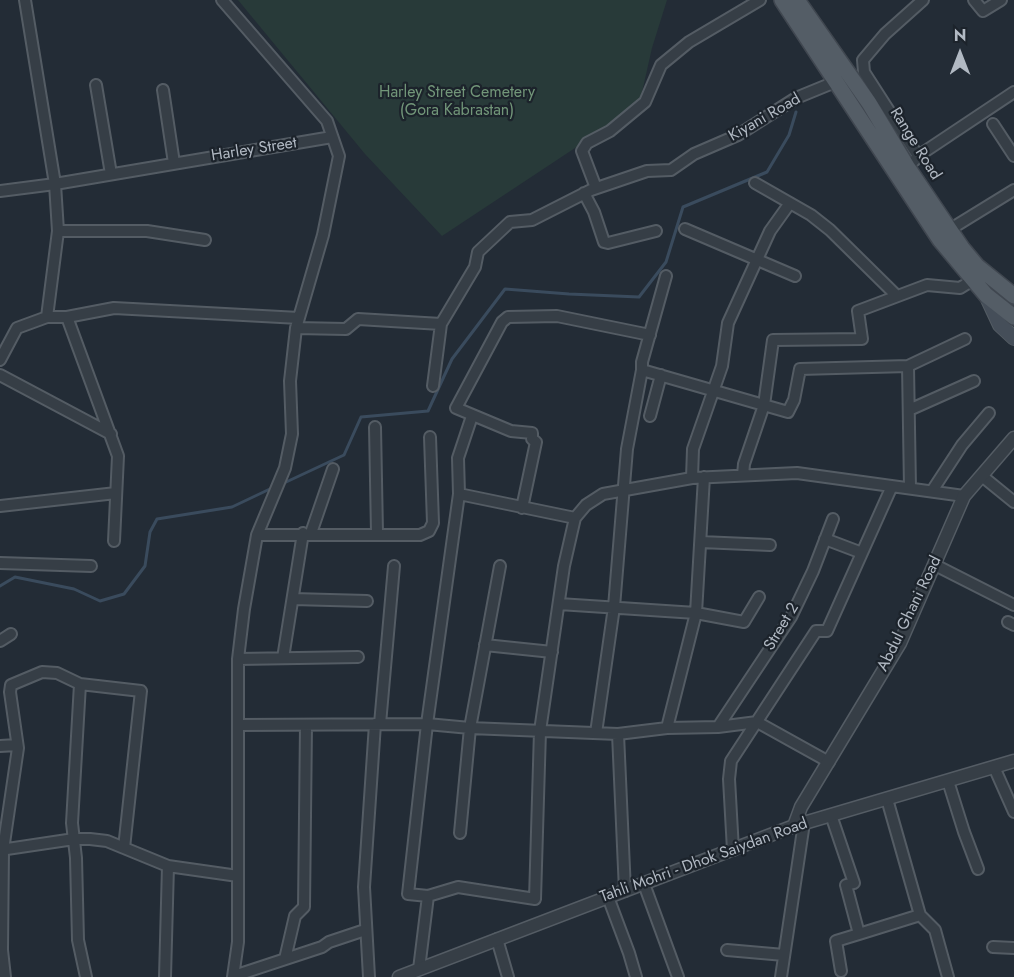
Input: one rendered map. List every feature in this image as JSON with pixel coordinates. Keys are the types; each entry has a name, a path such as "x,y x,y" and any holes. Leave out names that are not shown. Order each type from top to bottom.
{"main road":[{"path":"782,0 940,240 986,295 1014,317"},
{"name":"Range Road","path":"797,0 913,162 949,230 977,266 1014,296"},
{"path":"986,295 1000,325 1014,338"}],"street":[{"path":"25,0 55,184 58,231 47,317"},
{"path":"222,0 327,121 339,156 323,235 298,323 290,381 292,434 285,468 257,535 251,562 238,659 238,942 233,977 365,930"},
{"path":"596,188 582,151 587,143 610,131 645,102 661,65 689,42 760,0"},
{"path":"923,0 885,34 863,60 864,72 913,162 1014,92"},
{"path":"974,0 983,10 1001,0"},
{"name":"Kiyani Road","path":"441,324 475,267 478,252 510,222 532,220 584,193 647,171 671,170 694,154 738,135 796,98 835,82"},
{"path":"96,85 111,174"},
{"path":"163,90 174,163"},
{"path":"993,124 1014,156"},
{"name":"Harley Street","path":"0,190 55,184 332,137"},
{"path":"755,183 811,214 897,296"},
{"path":"949,230 1014,190"},
{"path":"584,193 594,212 604,242 608,243 656,231"},
{"path":"692,478 693,449 722,366 728,323 770,231 790,203"},
{"path":"685,229 795,276"},
{"path":"58,231 147,231 205,240"},
{"path":"596,733 614,607 627,449 642,370 666,276"},
{"path":"743,475 744,464 764,405 773,340 862,339 858,311 927,285 960,288 973,280"},
{"path":"0,360 17,328 47,317 67,317 114,308 346,329 358,319 441,324 433,386"},
{"path":"522,508 536,442 532,439 532,433 511,431 456,408 502,322 508,317 557,316 650,335"},
{"path":"67,317 118,456 114,541"},
{"path":"642,370 788,412 794,400 800,369 908,366 964,339"},
{"path":"908,366 910,488"},
{"path":"0,375 111,434"},
{"path":"650,416 661,375"},
{"path":"909,410 974,381"},
{"path":"932,491 962,445 989,413"},
{"path":"472,416 458,458 459,494 427,724 408,894 428,896 458,887 535,899 540,731 564,566 575,518 586,505 603,494 692,478 797,473 964,496"},
{"path":"375,427 377,533"},
{"path":"257,535 307,533 420,535 429,531 433,523 430,437"},
{"name":"Abdul Ghani Road","path":"799,825 801,807 900,643 964,496 1014,438"},
{"path":"283,658 292,599 307,533 333,469"},
{"path":"982,476 1014,502"},
{"path":"667,728 696,613 704,477"},
{"path":"733,850 729,779 731,761 816,631 827,631 892,486"},
{"path":"0,506 116,493"},
{"path":"459,494 575,518"},
{"name":"Street 2","path":"718,727 790,617 813,571 833,519"},
{"path":"825,539 862,553"},
{"path":"701,542 770,545"},
{"path":"0,563 91,566"},
{"path":"935,565 1014,605"},
{"path":"369,977 364,887 394,566"},
{"path":"460,833 470,728 500,566"},
{"path":"559,604 696,613 744,622 759,597"},
{"path":"292,599 367,602"},
{"path":"0,641 11,634"},
{"path":"485,645 552,652"},
{"path":"238,659 358,657"},
{"path":"5,977 2,950 1,850 17,745 11,685 42,672 57,673 80,684 141,691 124,848"},
{"path":"80,684 72,823 78,940 86,977"},
{"path":"239,725 427,724 618,734 757,722 829,762"},
{"path":"285,960 295,916 304,907 306,725"},
{"path":"618,734 625,891"},
{"path":"0,746 17,745"},
{"name":"Tahli Mohri - Dhok Saiydan Road","path":"403,976 799,825 1014,761"},
{"path":"994,767 1014,812"},
{"path":"948,781 978,869"},
{"path":"887,799 920,915 935,930 948,977"},
{"path":"831,815 854,883 846,885 859,934"},
{"path":"781,977 799,825"},
{"path":"1,850 74,839 107,842 168,866 238,876"},
{"path":"165,977 168,866"},
{"path":"644,884 678,977"},
{"path":"419,969 428,896"},
{"path":"608,897 636,977"},
{"path":"841,971 836,941 920,915"},
{"path":"497,939 508,977"},
{"path":"993,947 1014,948"},
{"path":"727,950 784,955"}],"green space":[{"name":"Harley Street Cemetery (Gora Kabrastan)","path":"238,0 667,0 652,48 640,101 625,115 442,236 365,154"}],"waterway":[{"path":"284,483 344,455 361,417 428,411 452,359 505,289 639,297 666,262 683,207 767,172 789,135 796,112"},
{"path":"0,586 15,577 74,589 100,601 124,594 145,566 150,532 157,519 232,507 272,488"}]}
